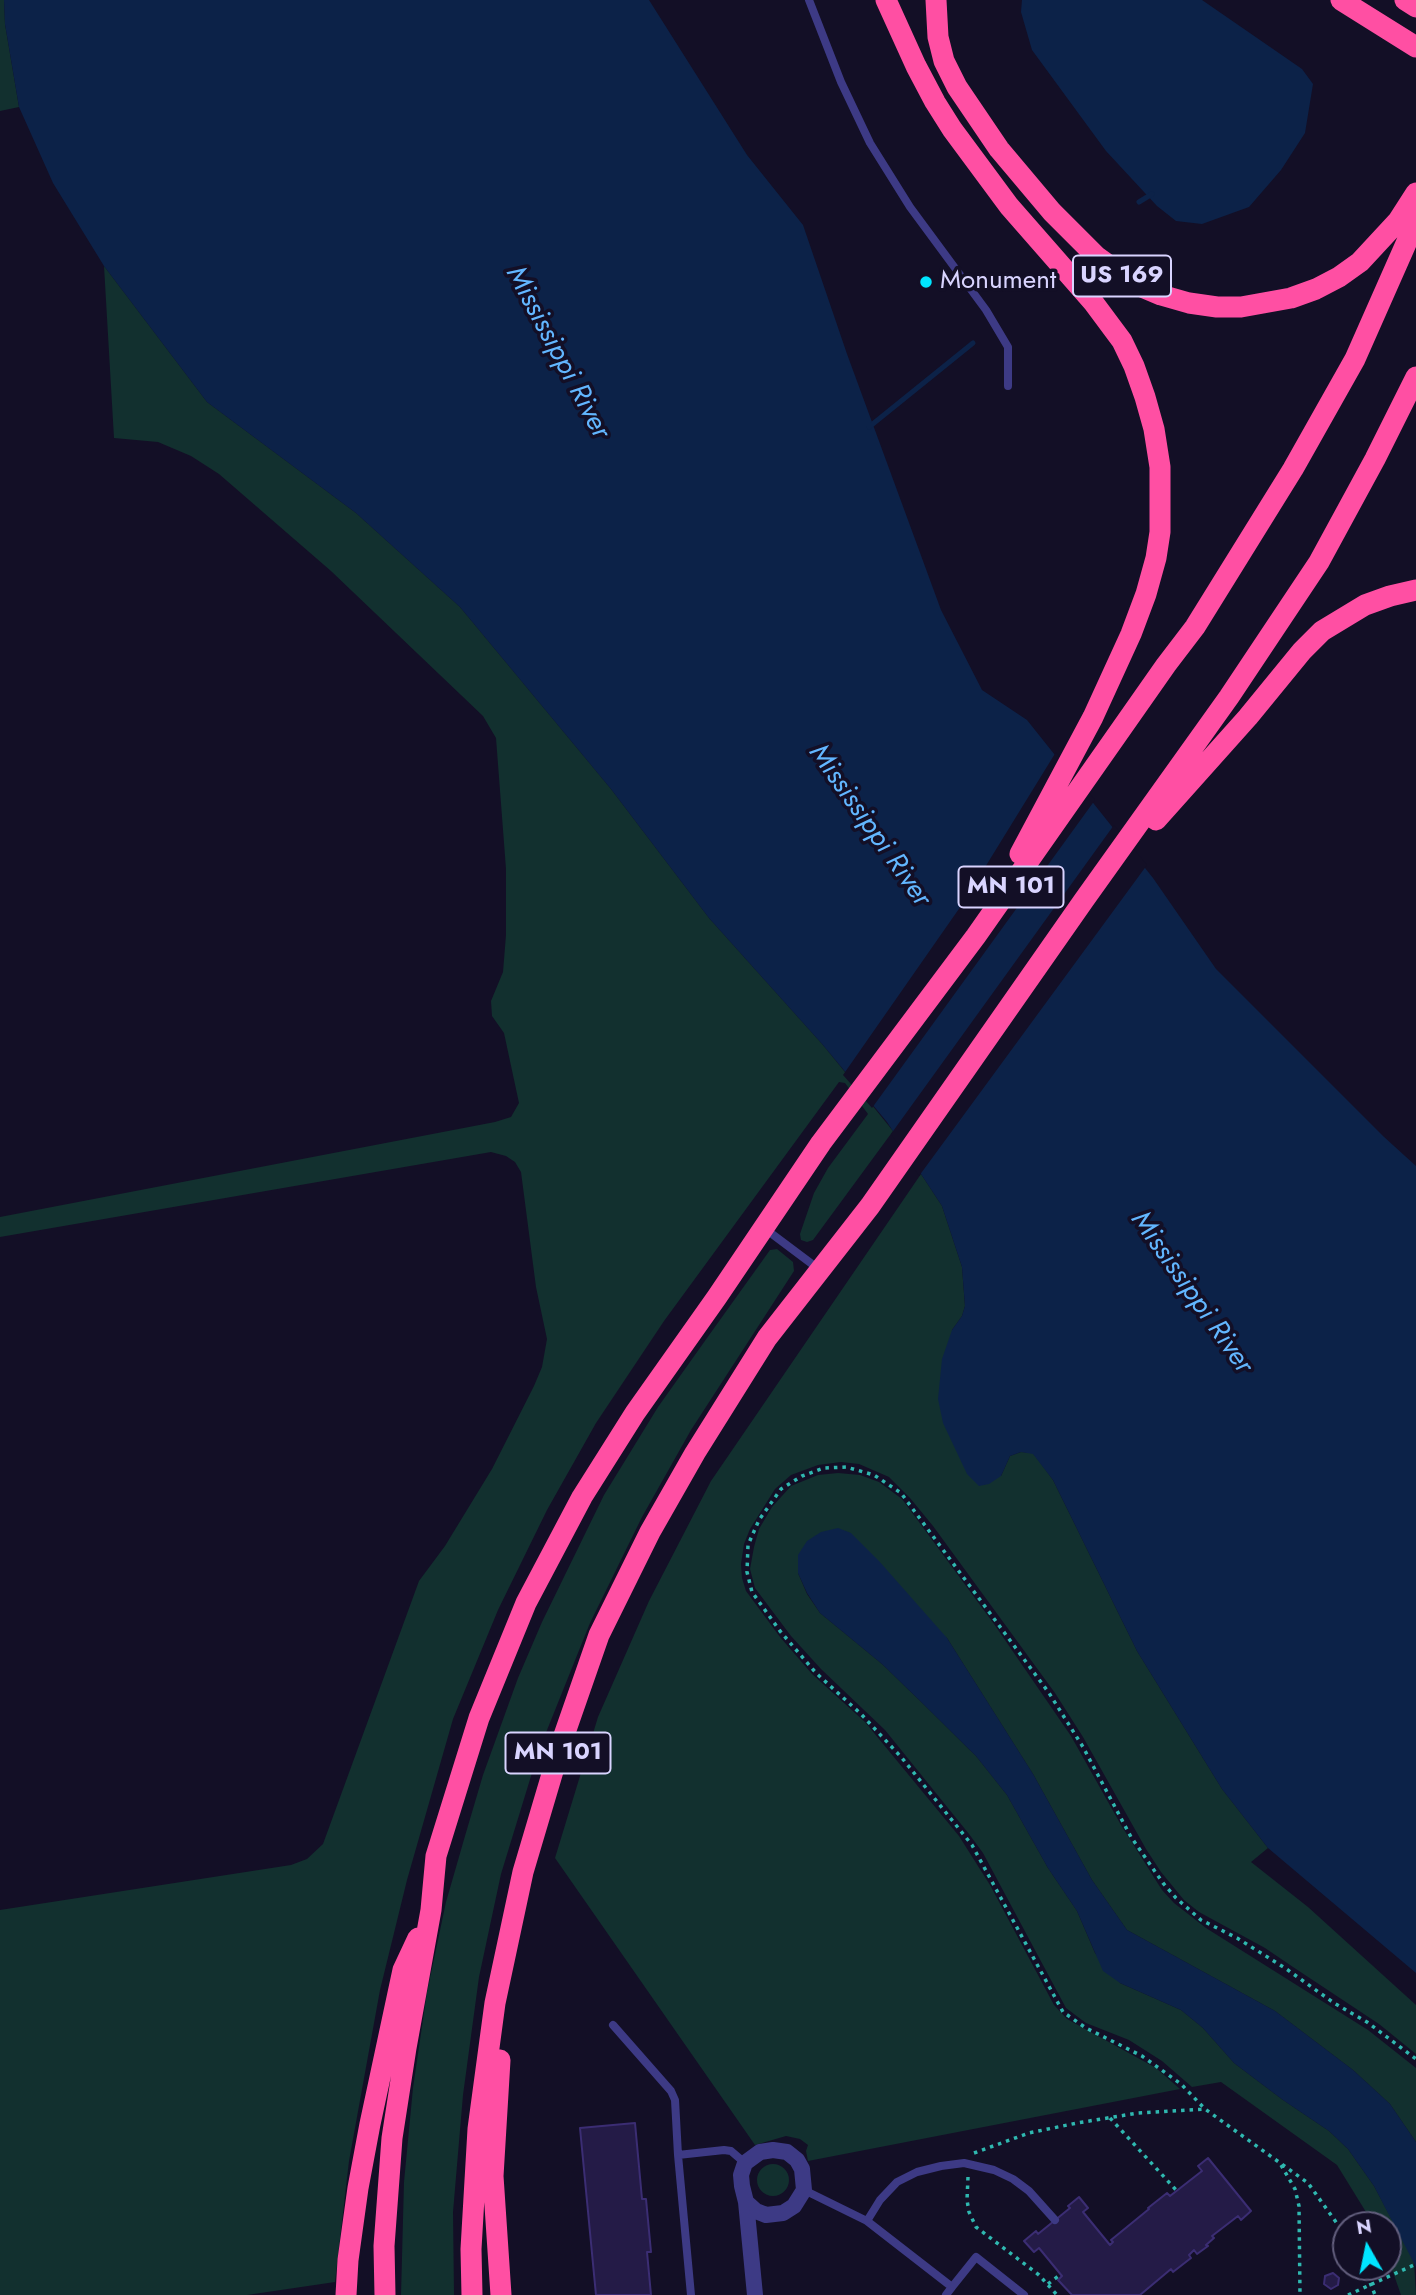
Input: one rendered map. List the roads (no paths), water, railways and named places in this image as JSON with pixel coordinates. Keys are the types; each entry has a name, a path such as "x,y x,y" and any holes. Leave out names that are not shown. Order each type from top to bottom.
{"highway":[{"path":"886,0 916,66 953,129 1009,206 1110,322 1122,341 1134,366 1154,429 1160,467 1160,532 1156,558 1131,634 1093,717 976,936"},
{"name":"US 169","path":"936,0 938,37 944,61 957,87 999,149 1088,250 1135,284 1160,295 1189,303 1241,307 1291,298 1316,289 1360,262 1398,221 1416,193"},
{"path":"1341,0 1416,47"},
{"path":"1405,0 1416,7"},
{"name":"MN 101","path":"385,2295 384,2246 392,2138 431,1910 436,1856 479,1718 526,1603 583,1497 635,1413 821,1143 976,936 1195,627 1286,480 1355,359 1416,221"},
{"name":"MN 101","path":"472,2295 471,2249 478,2129 495,2003 523,1872 586,1671 633,1566 695,1453 767,1338 870,1206 1229,697 1319,562 1416,377"},
{"path":"1084,900 1322,631 1366,605 1416,590"},
{"path":"501,2295 494,2162 502,2038 523,1872"},
{"path":"346,2295 358,2189 403,1970 431,1910"}],"street":[{"path":"746,2202 766,2215 783,2213 794,2206 804,2190 802,2169 797,2160 787,2152 761,2152 745,2163 741,2175 755,2295"}],"lane":[{"path":"808,0 841,82 870,143 910,207 986,310 1008,347 1008,386"},
{"path":"764,1228 820,1270"},
{"path":"613,2025 671,2091 675,2100 691,2295"},
{"path":"678,2155 724,2150 731,2151 745,2163"},
{"path":"867,2221 880,2200 897,2182 918,2172 941,2166 966,2164 994,2170 1013,2179 1029,2190 1055,2220"},
{"path":"804,2190 867,2221 952,2287"},
{"path":"946,2295 975,2257 1024,2295"}],"water":[{"name":"Mississippi River","path":"4,0 649,0 747,155 803,225 847,354 941,610 982,690 1027,720 1153,878 1216,969 1416,1166 1416,1973 1268,1848 1222,1789 1137,1651 1053,1480 1033,1454 1021,1452 1010,1456 1001,1476 989,1484 979,1486 967,1474 943,1423 938,1399 942,1359 952,1330 962,1316 965,1306 962,1267 942,1206 887,1122 823,1045 709,918 611,789 460,607 356,513 207,402 104,266 53,183 19,107 5,24"},
{"path":"1022,0 1202,0 1302,69 1313,84 1305,133 1281,170 1249,207 1202,224 1176,221 1157,206 1106,151 1032,50 1021,12"},
{"path":"838,1528 851,1533 947,1638 1033,1774 1092,1880 1127,1930 1275,2011 1353,2070 1390,2104 1416,2142 1416,2267 1402,2240 1402,2211 1387,2211 1374,2186 1348,2149 1329,2131 1234,2063 1203,2028 1181,2010 1120,1983 1103,1971 1077,1911 1048,1868 1007,1795 976,1756 882,1664 820,1613 807,1593 798,1573 798,1555 807,1541 821,1532"}],"waterway":[{"path":"1139,202 1152,194"},
{"path":"869,427 973,343"}],"place":[{"name":"Monument","path":"926,282"}]}
